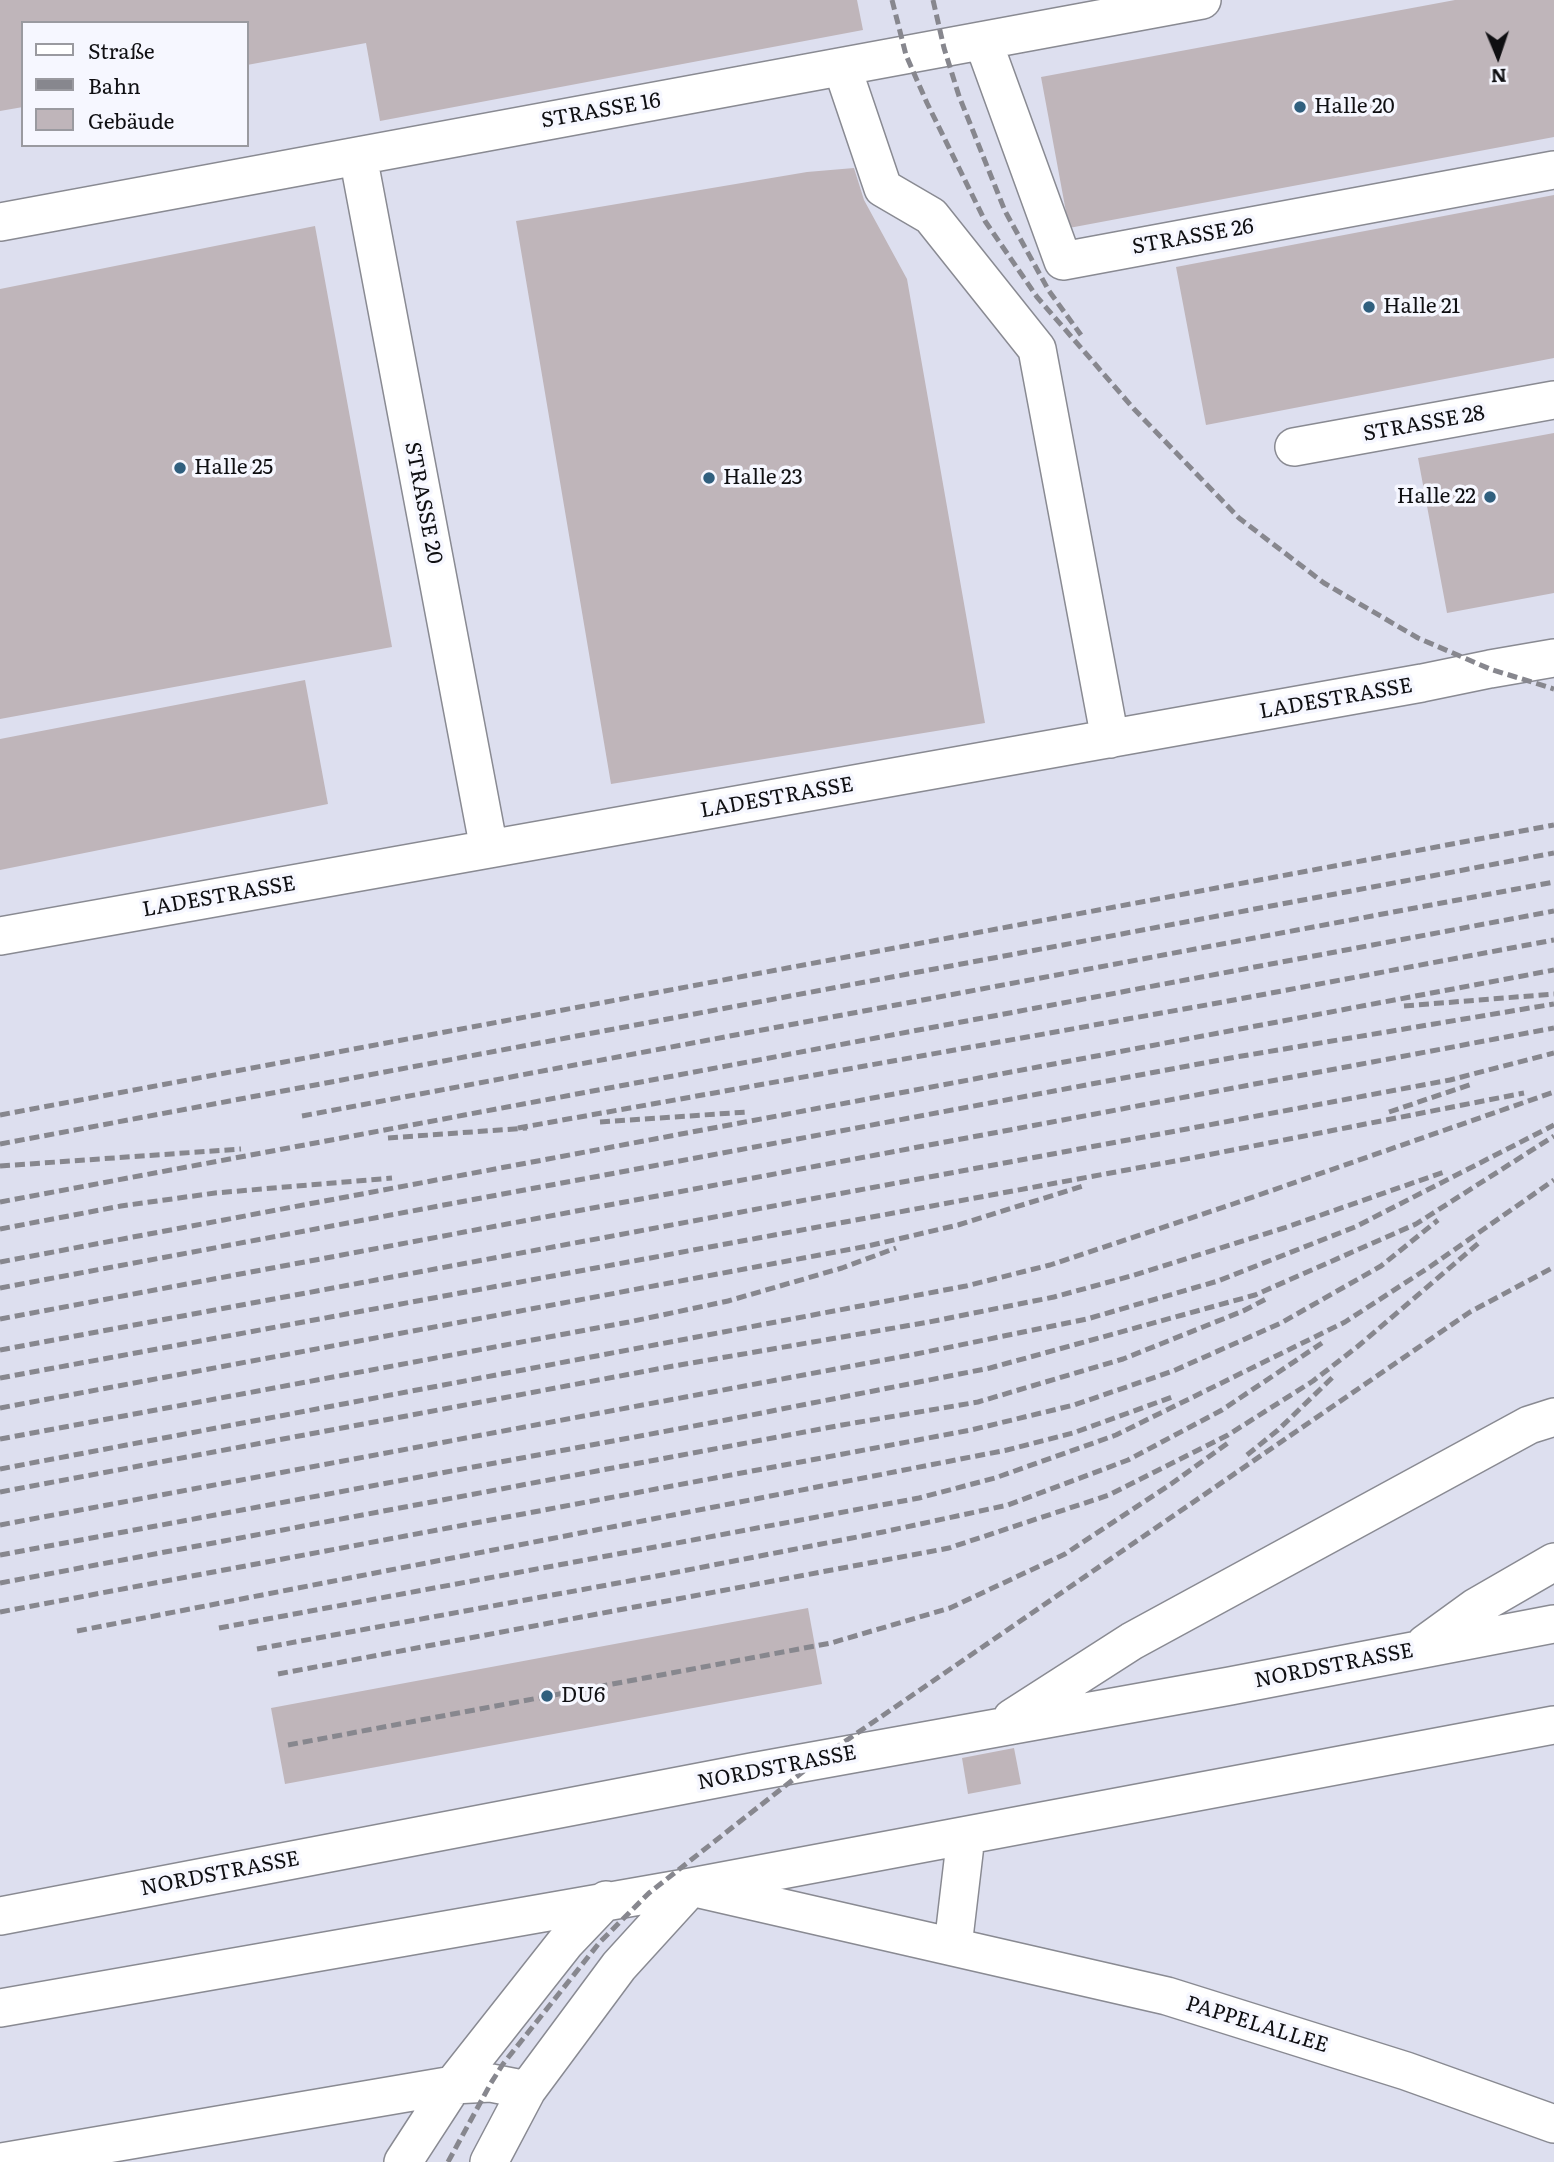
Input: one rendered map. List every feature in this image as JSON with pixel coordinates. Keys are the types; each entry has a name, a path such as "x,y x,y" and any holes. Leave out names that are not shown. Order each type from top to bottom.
{"street":[{"name":"STRASSE 16","path":"0,222 1202,0"},
{"name":"STRASSE 26","path":"983,41 1063,261 1554,170"},
{"path":"842,67 883,188 931,216 1037,349 1110,739"},
{"name":"STRASSE 20","path":"358,156 489,849"},
{"name":"STRASSE 28","path":"1294,447 1554,400"},
{"name":"LADESTRASSE","path":"0,936 1422,683 1554,657"},
{"path":"996,1728 1132,1641 1529,1425 1554,1417"},
{"path":"1418,1650 1476,1607 1554,1562"},
{"name":"NORDSTRASSE","path":"0,1916 752,1772 1554,1624"},
{"path":"2,1997 691,1887 1554,1725"},
{"path":"1349,1764 1554,1750"},
{"path":"953,1946 966,1836"},
{"path":"489,2162 527,2090 619,1966 691,1887"},
{"name":"PAPPELALLEE","path":"691,1887 1167,1996 1406,2071 1554,2124"},
{"path":"403,2162 453,2085 565,1942 606,1900"},
{"path":"2,2162 453,2085 491,2083 527,2090"}],"shaded area":[{"path":"0,0 1554,0 1554,2162 0,2162"}],"building":[{"path":"0,0 857,0 863,30 380,121 366,43 248,65 248,21 21,21 21,107 0,111"},
{"name":"Halle 20","path":"1455,0 1554,0 1554,137 1069,228 1041,77"},
{"name":"Halle 23","path":"854,168 864,200 907,279 985,723 611,784 516,221 807,172"},
{"name":"Halle 21","path":"1554,195 1554,358 1206,425 1176,267"},
{"name":"Halle 25","path":"315,226 392,647 0,719 0,289"},
{"name":"Halle 22","path":"1554,433 1554,593 1447,613 1418,458"},
{"path":"305,680 328,804 0,870 0,739"},
{"name":"DU6","path":"808,1608 822,1684 285,1784 271,1708"},
{"path":"1014,1748 1021,1784 968,1794 962,1758"}],"railway":[{"path":"892,0 906,55 985,221 1037,297 1134,409 1239,518 1324,583 1418,638 1490,669 1554,689"},
{"path":"933,0 959,96 1005,211 1049,291 1081,335"},
{"path":"0,1115 1554,825"},
{"path":"0,1144 1554,853"},
{"path":"302,1116 1554,882"},
{"path":"0,1202 1554,911"},
{"path":"518,1128 1554,940"},
{"path":"0,1262 1554,970"},
{"path":"1404,1006 1554,994"},
{"path":"0,1288 1236,1057 1554,1004"},
{"path":"0,1319 1554,1028"},
{"path":"0,1350 1450,1080 1554,1053"},
{"path":"1389,1112 1472,1084"},
{"path":"0,1469 966,1286 1050,1265 1554,1092"},
{"path":"0,1378 1197,1157 1524,1093"},
{"path":"600,1122 747,1112"},
{"path":"0,1525 916,1354 1087,1319 1218,1281 1355,1227 1554,1125"},
{"path":"388,1138 527,1128"},
{"path":"0,1555 990,1368 1255,1295 1416,1224 1554,1136"},
{"path":"0,1166 241,1149"},
{"path":"0,1492 1054,1297 1284,1228 1447,1171"},
{"path":"0,1229 121,1206 215,1193 392,1178"},
{"path":"219,1628 919,1498 995,1478 1116,1435 1345,1322 1554,1180"},
{"path":"0,1408 868,1246 958,1225 1086,1185"},
{"path":"0,1612 971,1430 1074,1405 1173,1371 1281,1323 1381,1266 1438,1220"},
{"path":"278,1674 949,1548 1109,1495 1228,1435 1313,1381 1481,1241"},
{"path":"0,1439 629,1322 728,1301 842,1268 896,1248"},
{"path":"448,2162 503,2064 600,1942 649,1893 818,1760 1470,1312 1554,1267"},
{"path":"0,1583 842,1425 978,1402 1123,1359 1243,1311 1266,1299"},
{"path":"257,1649 662,1575 1008,1505 1128,1460 1222,1410 1322,1343"},
{"path":"1247,1455 1278,1430 1335,1375"},
{"path":"77,1631 1007,1450 1073,1433 1175,1396"},
{"path":"288,1745 831,1643 950,1608 1065,1554 1228,1443"}],"place":[{"name":"Halle 20","path":"1300,107"},
{"name":"Halle 21","path":"1369,307"},
{"name":"Halle 25","path":"180,468"},
{"name":"Halle 23","path":"709,478"},
{"name":"Halle 22","path":"1490,497"},
{"name":"DU6","path":"547,1696"}]}
